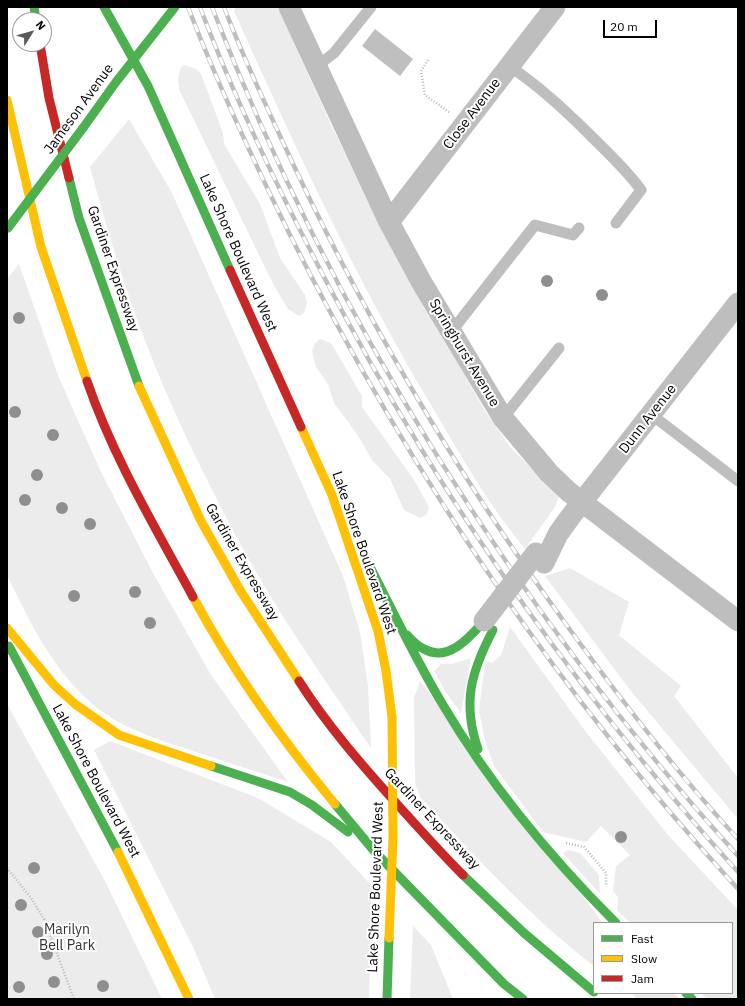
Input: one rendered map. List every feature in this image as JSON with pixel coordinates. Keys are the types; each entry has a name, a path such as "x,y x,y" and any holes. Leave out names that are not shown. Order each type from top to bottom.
{"main road":[{"path":"104,7 119,31"},
{"path":"115,7 119,31"},
{"name":"Jameson Avenue","path":"7,228 175,7"},
{"name":"Lake Shore Boulevard West","path":"119,31 148,86 332,495 378,631 386,671 392,717 393,837 387,999"},
{"name":"Gardiner Expressway","path":"41,52 49,98 79,218 135,378 200,521 240,590 318,710 369,773 443,855 524,933 593,990"},
{"path":"7,100 41,247 96,404 127,476 201,612 248,688 298,759 375,852 504,984 523,999"},
{"path":"332,495 455,725 488,774 525,824 565,872 615,922"},
{"path":"405,634 426,650 443,652 466,641 489,626"},
{"path":"488,774 476,744 470,722 470,699 472,675 489,626"},
{"path":"7,628 54,685 75,704 120,735 146,745 290,792 312,805 375,852"},
{"name":"Lake Shore Boulevard West","path":"7,642 131,878 189,999"}],"street":[{"name":"Springhurst Avenue","path":"289,7 389,222 451,332 503,418 549,473 582,502 738,621"},
{"name":"Close Avenue","path":"389,222 555,7"},
{"name":"Dunn Avenue","path":"489,626 582,502 652,415 738,303"}],"lane":[{"path":"316,67 334,53 371,7"},
{"path":"509,66 549,96 571,116 627,171 641,190 616,223"},
{"path":"451,332 535,225 573,235 579,228"},
{"path":"503,418 559,348"},
{"path":"652,415 738,481"}],"path":[{"path":"428,60 420,71 425,95 455,117"},
{"path":"7,868 31,898 44,919 74,999"}],"green space":[{"path":"236,7 278,7 333,129 383,230 485,411 511,448 559,496 555,507 525,549 488,499 466,464 379,313 328,214 280,113 234,11"},
{"path":"185,65 196,69 201,74 223,133 224,144 260,204 280,258 305,295 307,303 304,313 299,316 287,308 271,280 179,89 178,78 181,67"},
{"path":"129,119 172,193 343,576 360,632 368,686 371,748 295,635 243,549 214,494 154,364 116,257 90,167"},
{"path":"19,264 59,378 101,472 153,573 211,675 288,782 158,739 135,730 104,713 72,684 59,668 36,632 26,613 7,575 7,279"},
{"path":"320,339 331,343 362,396 362,407 414,480 429,507 427,514 420,518 404,510 390,479 372,460 357,434 334,403 328,384 316,367 312,351 315,343"},
{"path":"570,568 629,602 619,635 681,686 674,696 738,778 738,819 630,690 545,576"},
{"path":"510,627 586,732 668,835 738,910 738,999 707,999 702,994 733,994 733,922 629,922 617,910 618,897 613,891 616,866 630,855 601,826 586,842 543,832 494,766 485,740 479,711 485,661 492,663 501,655"},
{"path":"471,658 461,713 446,693 434,671 441,664 452,664"},
{"path":"420,681 602,922 593,922 593,965 525,907 420,797 415,783 414,698"},
{"name":"Marilyn Bell Park","path":"7,704 105,881 162,999 7,999"},
{"path":"110,741 258,798 331,842 372,886 369,999 215,999 193,947 94,750"},
{"path":"568,850 580,853 599,875 600,894 563,853"},
{"path":"413,926 431,945 453,999 410,999"},
{"path":"631,994 675,994 680,999 638,999"}],"shaded area":[{"path":"375,29 413,59 400,76 362,46"}],"railway":[{"path":"188,7 237,123 291,237 337,325 386,411 438,496 492,578 549,659 609,738 672,815 738,889"},
{"path":"200,7 248,121 301,232 346,318 394,403 444,486 498,567 554,646 613,724 674,799 738,872"},
{"path":"212,7 259,121 313,235 372,346 437,455 506,561 580,664 657,762 738,856"},
{"path":"224,7 244,57 311,202 377,328 449,451 527,569 588,654 671,762 738,839"}],"traffic: fast":[{"path":"34,7 35,12"},
{"path":"104,7 148,86 230,270"},
{"path":"83,128 116,82 175,7"},
{"path":"8,228 83,128"},
{"path":"69,178 79,218 139,386"},
{"path":"364,555 432,687 481,764 501,792 545,846 615,922"},
{"path":"407,635 421,648 442,653 450,651 465,641 484,621"},
{"path":"478,749 470,717 471,688 479,660 493,630"},
{"path":"9,646 118,852"},
{"path":"211,766 290,792 312,805 348,832"},
{"path":"335,804 375,852 504,984 523,999"},
{"path":"463,875 524,933 593,991"},
{"path":"387,999 389,938"},
{"path":"687,994 692,999"}],"traffic: slow":[{"path":"7,100 41,247 87,381"},
{"path":"139,386 201,521 240,590 299,681"},
{"path":"301,427 332,495 378,631 386,671 392,717"},
{"path":"193,597 208,625 259,704 277,730 335,804"},
{"path":"7,628 54,685 75,704 119,735 211,766"},
{"path":"389,938 393,837 392,717"},
{"path":"118,852 189,999"}],"traffic: jam":[{"path":"41,52 49,98 69,178"},
{"path":"230,270 301,427"},
{"path":"87,381 97,409 122,464 193,597"},
{"path":"299,681 321,713 357,759 463,875"}]}
